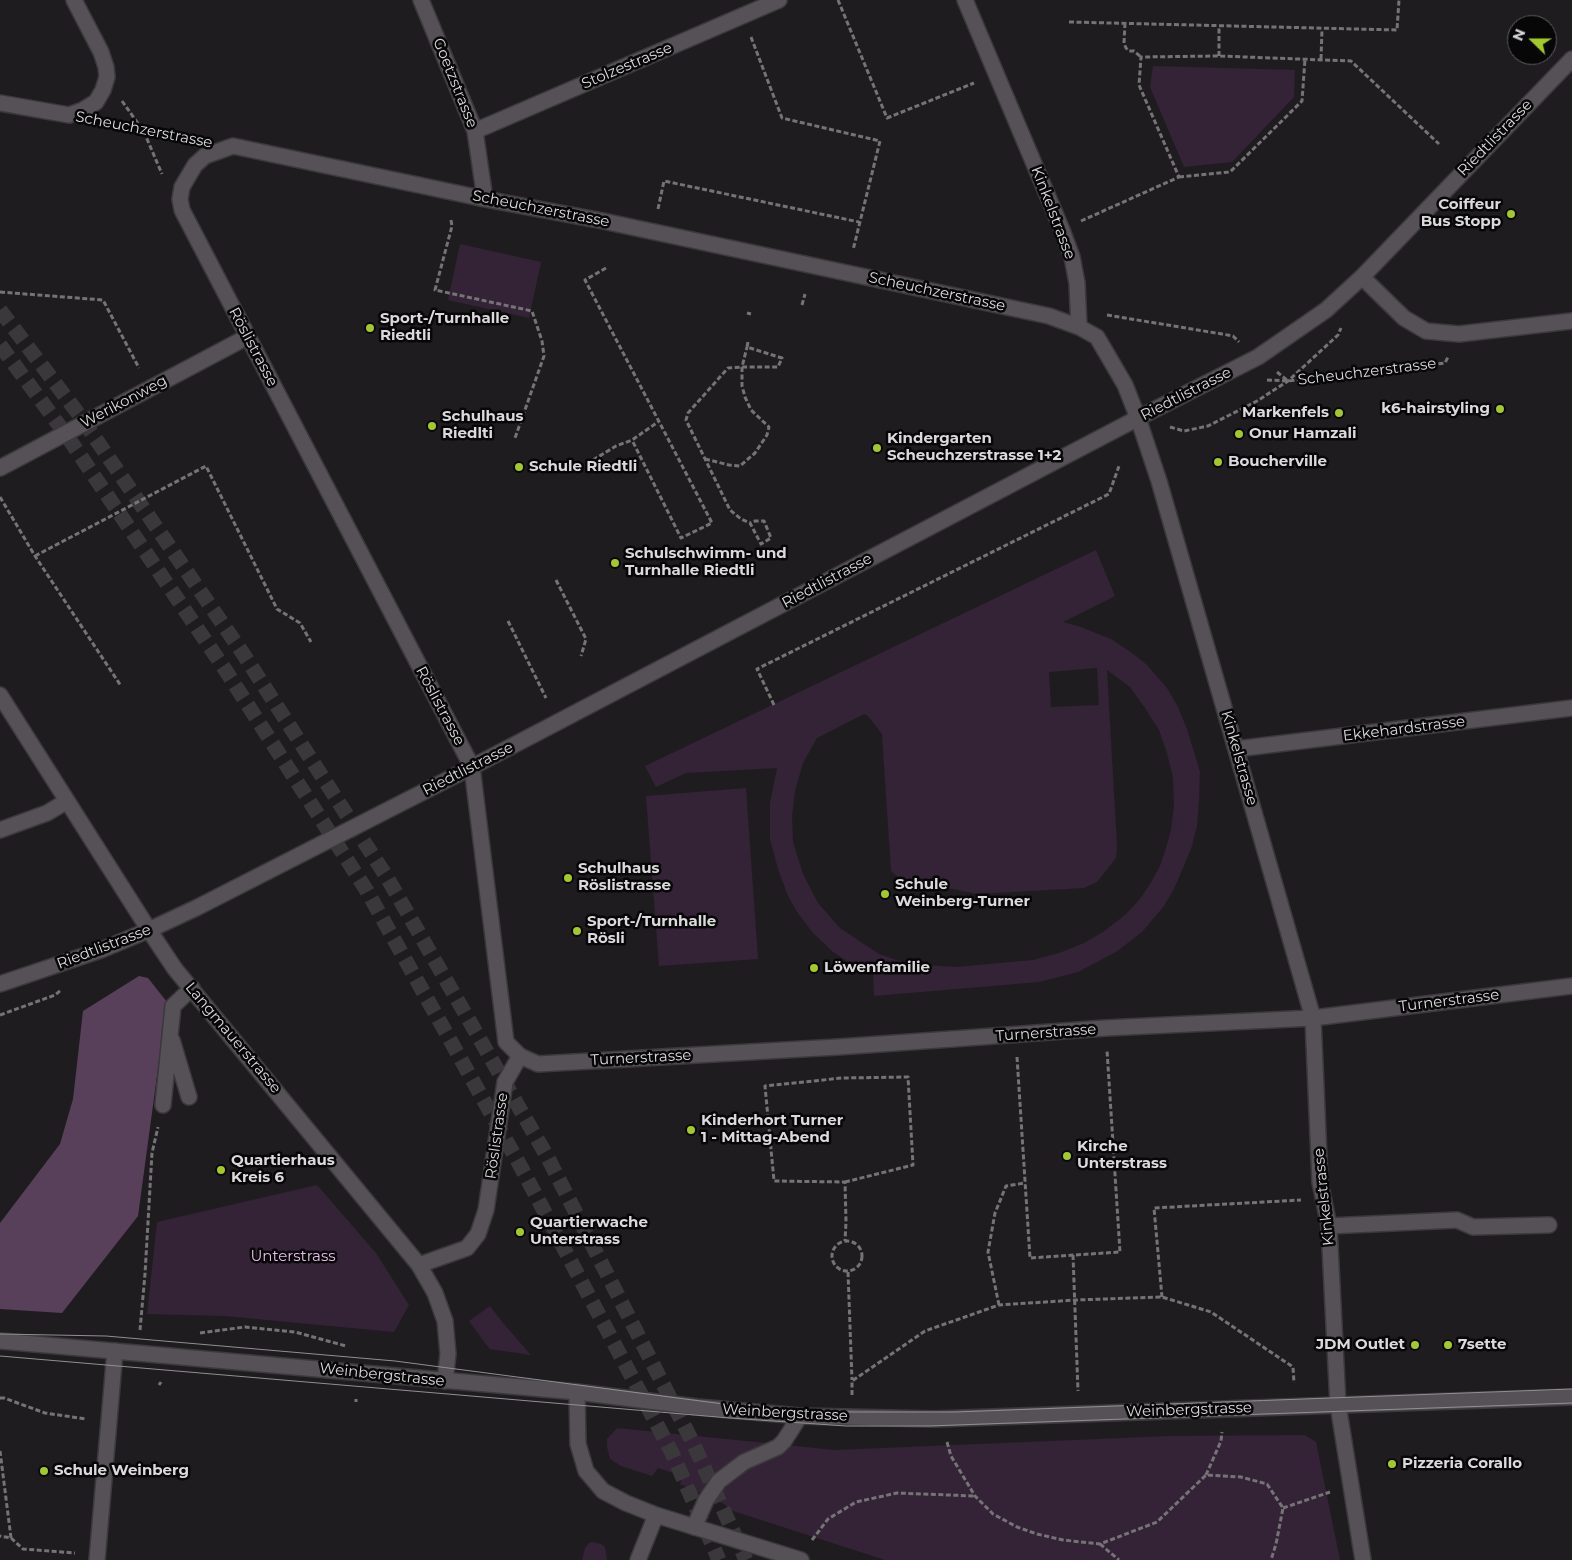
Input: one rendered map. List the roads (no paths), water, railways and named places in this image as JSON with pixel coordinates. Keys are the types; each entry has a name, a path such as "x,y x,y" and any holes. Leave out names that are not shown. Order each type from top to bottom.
{"street":[{"name":"Scheuchzerstrasse","path":"0,103 69,115 83,110 96,102 103,90 107,77 106,68 101,52 74,0"},
{"name":"Goetzstrasse","path":"421,0 475,131 485,199"},
{"name":"Stolzestrasse","path":"475,131 779,0"},
{"name":"Kinkelstrasse","path":"965,0 1072,257 1077,283 1079,327 1097,337 1125,385 1138,418 1159,481 1313,1018 1320,1182 1329,1226 1338,1405 1363,1560"},
{"name":"Riedtlistrasse","path":"0,984 101,950 198,907 472,767 1258,357 1326,310 1362,277 1572,59"},
{"name":"Scheuchzerstrasse","path":"182,210 180,199 182,188 195,165 205,156 232,146 485,199 603,221 1049,316 1079,327"},
{"name":"Röslistrasse","path":"182,210 472,767 506,1042 520,1056 505,1082 486,1210 478,1234 467,1248 419,1265"},
{"path":"1362,277 1404,318 1426,331 1459,334 1572,321"},
{"name":"Werikonweg","path":"0,468 247,337"},
{"name":"Langmauerstrasse","path":"1,698 175,969 419,1265 435,1292 445,1321 448,1354 445,1381"},
{"name":"Ekkehardstrasse","path":"1236,749 1572,708"},
{"path":"0,830 47,813 67,801"},
{"name":"Turnerstrasse","path":"520,1056 538,1064 838,1047 1106,1028 1313,1018 1572,986"},
{"path":"163,1105 173,1006 192,988"},
{"path":"170,1032 189,1097"},
{"path":"1329,1226 1457,1220 1472,1227 1549,1225"},
{"name":"Weinbergstrasse","path":"0,1341 577,1392 697,1407 800,1416 935,1419 1572,1397"},
{"path":"97,1560 115,1351"},
{"path":"577,1392 578,1444 586,1471 603,1491 656,1515 801,1560"},
{"path":"694,1527 706,1500 719,1481 744,1462 778,1447 800,1416"},
{"path":"638,1560 656,1515"}],"tunnel":[{"path":"0,310 80,416 244,655 388,879 548,1158 693,1443 746,1560"},
{"path":"0,345 67,436 226,671 367,891 522,1169 672,1453 719,1560"}],"tram line":[{"path":"0,1334 106,1336 395,1361 731,1405 793,1410 955,1412 1572,1389"},
{"path":"0,1356 730,1418 846,1426 928,1426 1572,1403"}],"place":[{"name":"Coiffeur Bus Stopp","path":"1511,214"},
{"name":"Sport-/Turnhalle Riedtli","path":"370,328"},
{"name":"k6-hairstyling","path":"1500,409"},
{"name":"Markenfels","path":"1339,413"},
{"name":"Schulhaus Riedlti","path":"432,426"},
{"name":"Onur Hamzali","path":"1239,434"},
{"name":"Kindergarten Scheuchzerstrasse 1+2","path":"877,448"},
{"name":"Boucherville","path":"1218,462"},
{"name":"Schule Riedtli","path":"519,467"},
{"name":"Schulschwimm- und Turnhalle Riedtli","path":"615,563"},
{"name":"Schulhaus Röslistrasse","path":"568,878"},
{"name":"Schule Weinberg-Turner","path":"885,894"},
{"name":"Sport-/Turnhalle Rösli","path":"577,931"},
{"name":"Löwenfamilie","path":"814,968"},
{"name":"Kinderhort Turner 1 - Mittag-Abend","path":"691,1130"},
{"name":"Kirche Unterstrass","path":"1067,1156"},
{"name":"Quartierhaus Kreis 6","path":"221,1170"},
{"name":"Quartierwache Unterstrass","path":"520,1232"},
{"name":"JDM Outlet","path":"1415,1345"},
{"name":"7sette","path":"1448,1345"},
{"name":"Pizzeria Corallo","path":"1392,1464"},
{"name":"Schule Weinberg","path":"44,1471"}],"park label":[{"name":"Unterstrass","path":"293,1257"}]}
